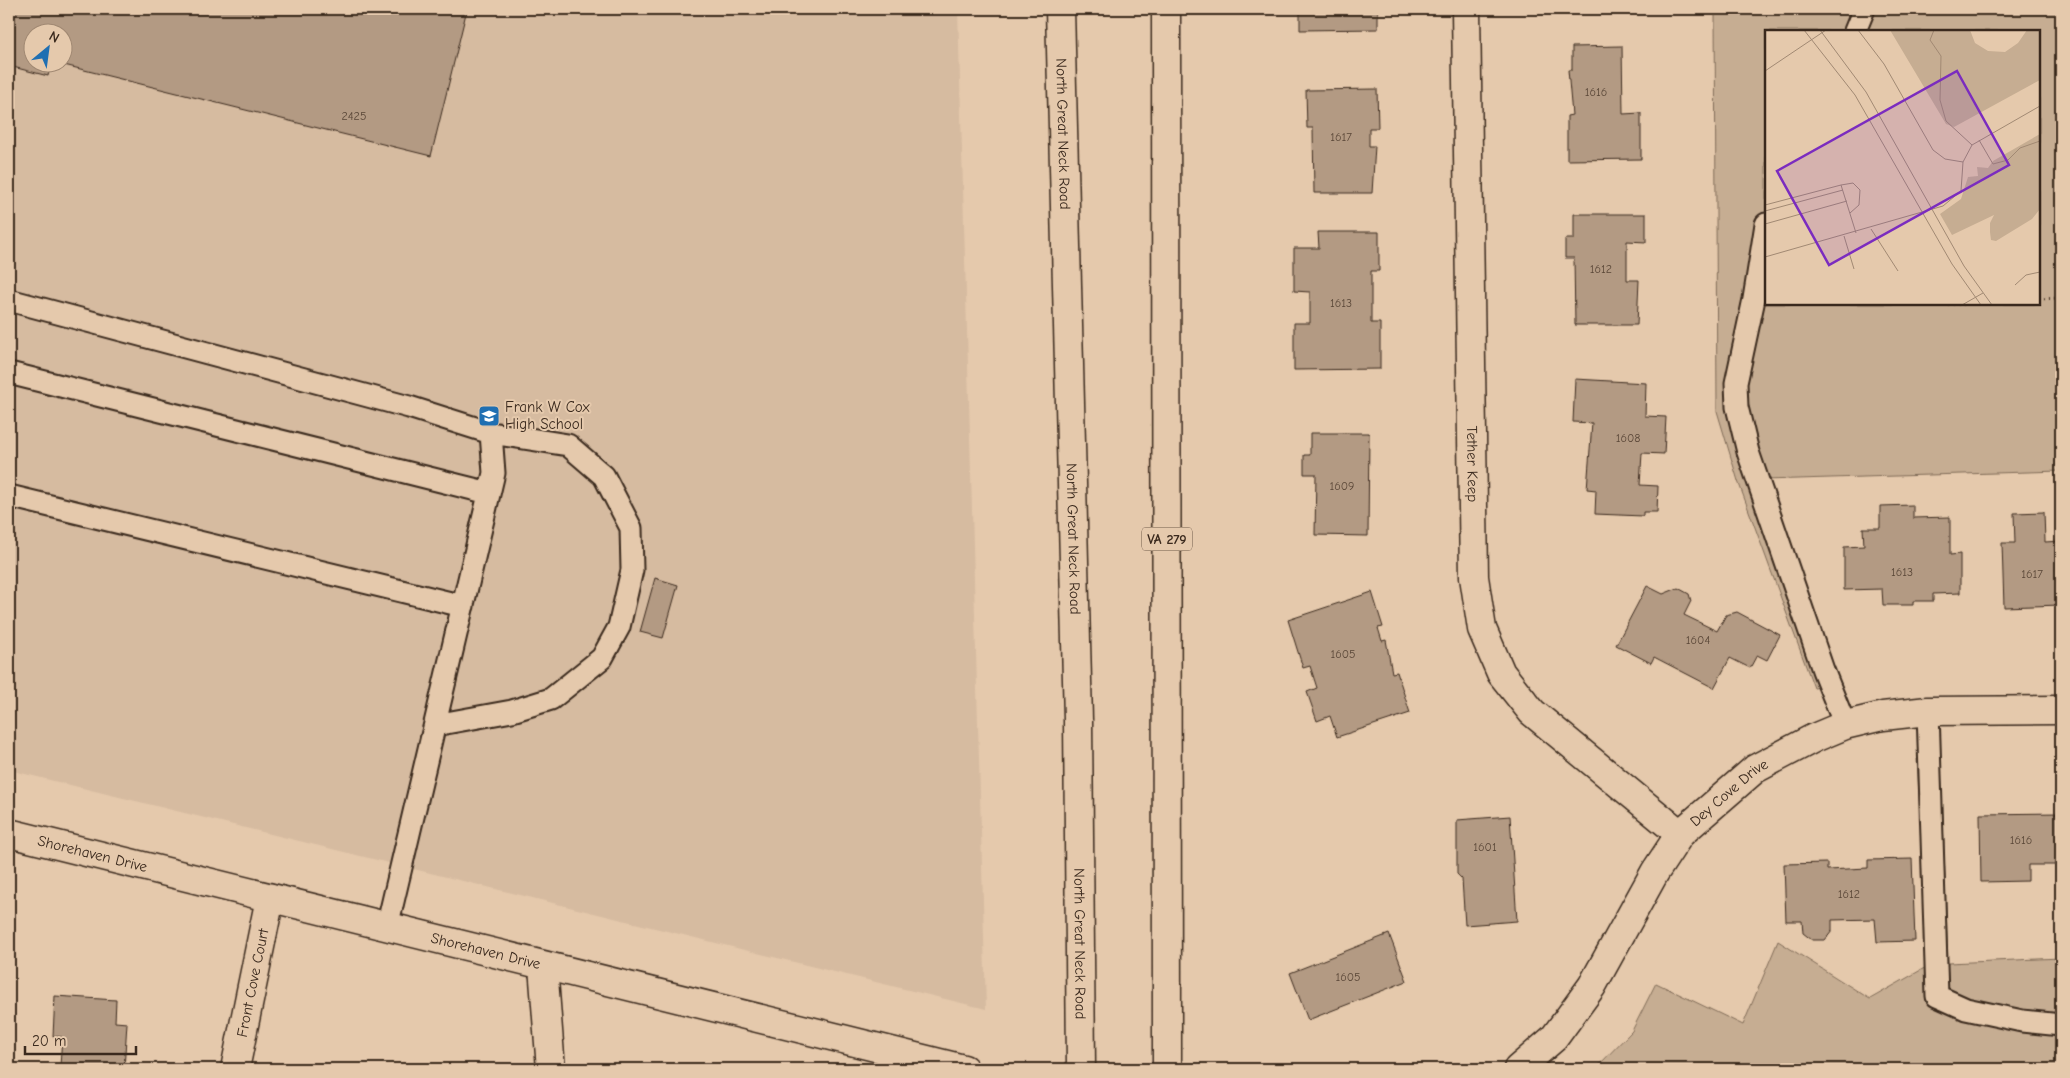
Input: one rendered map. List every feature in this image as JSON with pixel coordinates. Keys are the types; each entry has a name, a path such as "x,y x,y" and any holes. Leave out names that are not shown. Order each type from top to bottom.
{"street":[{"name":"North Great Neck Road","path":"1060,9 1078,720 1081,1069"},
{"name":"VA 279","path":"1166,9 1168,1069"},
{"name":"Tether Keep","path":"1466,9 1474,577 1482,629 1501,673 1532,712 1680,834"},
{"name":"Dey Cove Drive","path":"1518,1069 1554,1038 1592,986 1655,872 1680,834 1756,769 1845,724 1883,716 1928,711 2061,710"},
{"name":"Shorehaven Drive","path":"9,833 387,928 964,1069"},
{"name":"Front Cove Court","path":"235,1069 270,898"},
{"path":"544,966 551,1069"}],"lane":[{"path":"1855,30 1864,9"},
{"path":"1765,230 1754,299 1736,383 1737,407 1748,452 1823,670 1845,724"},
{"path":"9,300 409,407 491,433 568,444 604,476 631,528 632,570 619,627 602,658 551,699 512,710 435,725"},
{"path":"9,373 489,493"},
{"path":"387,928 494,473 491,433"},
{"path":"9,496 463,606"},
{"path":"1928,711 1937,996 1966,1009 2022,1021 2061,1025"}],"path":[{"path":"2040,299 2061,298"}],"shaded area":[{"name":"Frank W Cox High School","path":"9,9 958,9 986,1009 9,770"},
{"path":"1715,9 2061,9 2061,471 1765,480 1838,685 1814,688 1738,481 1717,411"},
{"path":"1917,759 1941,763 1948,963 2061,958 2061,1069 1595,1069 1632,1031 1656,983 1743,1025 1778,941 1870,999 1928,966"}],"building":[{"path":"9,9 467,9 431,156 72,67 72,22 22,22 22,69 9,66"},
{"path":"1300,9 1378,9 1378,29 1300,30"},
{"path":"1622,46 1623,114 1641,113 1641,159 1567,160 1567,116 1572,115 1568,70 1572,70 1572,47"},
{"path":"32,72 49,72 48,76"},
{"path":"1377,89 1378,128 1369,128 1369,146 1375,146 1372,193 1314,193 1313,128 1307,128 1306,90"},
{"path":"1574,214 1646,214 1646,242 1627,241 1627,280 1639,280 1637,325 1575,325 1574,258 1565,258 1565,239 1574,239"},
{"path":"1318,232 1379,232 1379,271 1371,271 1371,323 1380,323 1380,369 1294,370 1294,323 1310,323 1310,292 1294,291 1294,248 1319,248"},
{"path":"1575,379 1646,383 1645,416 1666,417 1664,454 1642,453 1640,485 1658,486 1657,512 1643,512 1643,516 1595,514 1596,490 1587,489 1592,423 1573,422"},
{"path":"1310,433 1369,433 1368,536 1315,535 1316,474 1304,474 1304,455 1310,455"},
{"path":"1913,505 1913,518 1950,517 1950,555 1960,554 1960,593 1933,594 1933,601 1913,601 1913,605 1883,605 1882,589 1844,590 1844,547 1864,546 1863,528 1880,528 1880,506"},
{"path":"2044,512 2045,542 2061,541 2061,605 2004,607 2002,543 2015,543 2014,513"},
{"path":"655,578 678,585 663,638 640,632"},
{"path":"1647,586 1663,594 1678,588 1689,594 1691,601 1684,615 1717,631 1726,615 1737,612 1780,635 1767,660 1757,655 1750,668 1730,658 1714,688 1654,657 1651,663 1616,645"},
{"path":"1372,592 1383,627 1378,628 1382,641 1386,640 1392,673 1397,672 1410,713 1337,737 1330,716 1317,721 1307,692 1317,688 1310,666 1303,668 1288,620"},
{"path":"2061,813 2061,865 2028,865 2028,881 1981,882 1980,814"},
{"path":"1510,816 1517,921 1465,925 1462,879 1457,874 1457,820"},
{"path":"1912,859 1915,941 1877,942 1875,919 1832,920 1832,931 1825,940 1812,940 1803,933 1802,921 1786,921 1784,864 1827,863 1827,870 1868,868 1868,860"},
{"path":"1389,934 1407,981 1308,1020 1290,973"},
{"path":"55,996 116,1000 115,1022 127,1023 124,1069 50,1069 51,1066 60,1066 62,1037 53,1036"}],"place":[{"name":"Frank W Cox High School","path":"489,416"}]}
